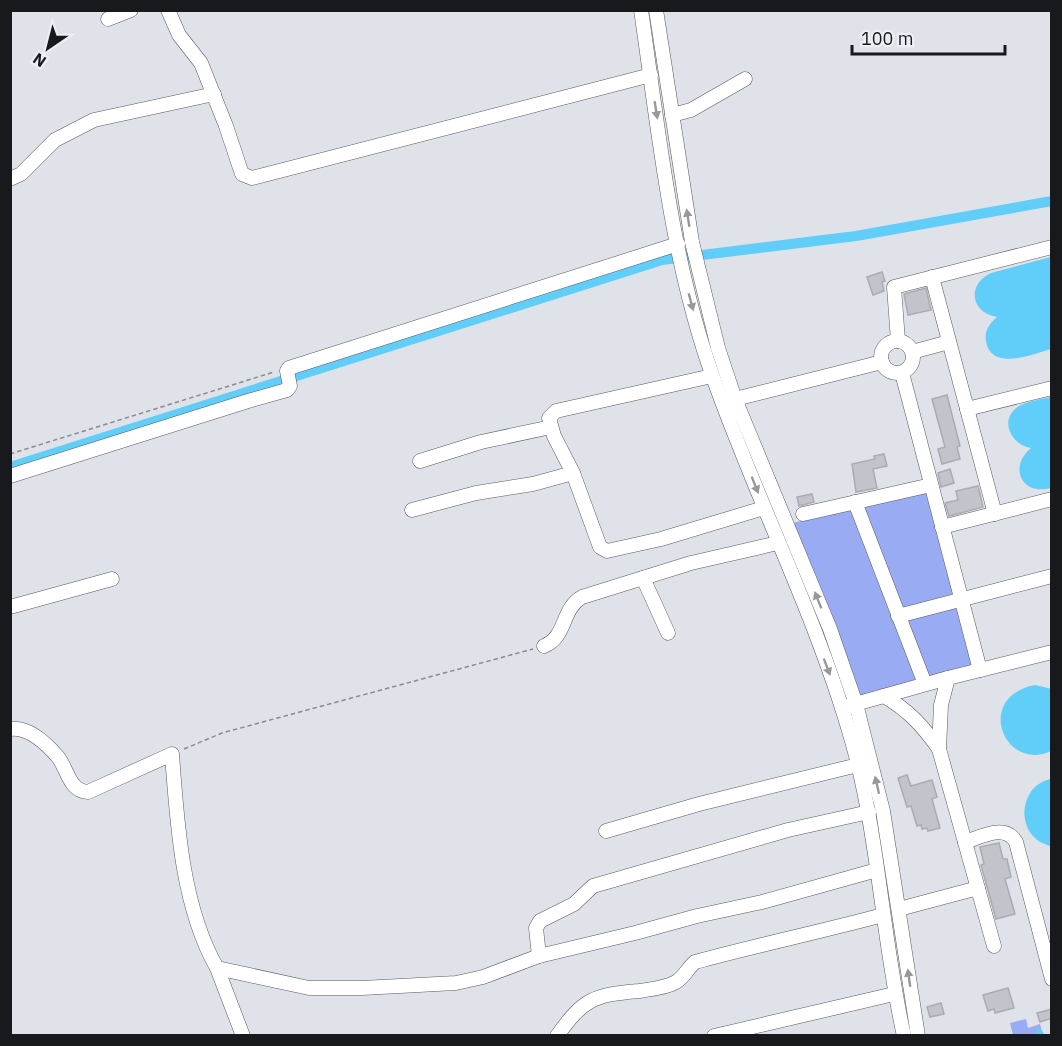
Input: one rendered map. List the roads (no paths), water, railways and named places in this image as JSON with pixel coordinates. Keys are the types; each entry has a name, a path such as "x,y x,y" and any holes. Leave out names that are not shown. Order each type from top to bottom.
{"street":[{"path":"108,19 131,10"},
{"path":"168,10 179,34 201,63 242,174 252,178 651,75"},
{"path":"641,10 678,244 689,296 712,376 729,401 830,628 856,704 883,811 918,1035"},
{"path":"656,10 700,277 729,401 764,508 842,708 858,765 869,812 894,994 904,1035"},
{"path":"672,115 691,110 745,79"},
{"path":"10,179 21,174 55,140 94,120 214,94"},
{"path":"10,476 287,390 289,375 678,244"},
{"path":"898,341 894,286 1052,247"},
{"path":"932,277 995,514"},
{"path":"898,341 904,343 912,352 911,365 902,373 890,371 882,362 881,356 887,345 898,341"},
{"path":"912,352 949,342"},
{"path":"729,401 882,362"},
{"path":"902,373 980,669"},
{"path":"712,376 556,411 549,418 551,427 573,473 600,546 607,551 661,539 764,508"},
{"path":"967,409 1052,388"},
{"path":"420,461 481,442 551,427"},
{"path":"412,510 476,493 533,484 573,473"},
{"path":"803,514 931,485"},
{"path":"942,527 1052,499"},
{"path":"855,502 925,684"},
{"path":"544,646 558,637 569,609 574,601 582,597 691,563 778,543"},
{"path":"898,616 1052,576"},
{"path":"643,578 668,633"},
{"path":"10,607 112,579"},
{"path":"842,708 980,669 1052,652"},
{"path":"948,678 941,705 939,749 994,946"},
{"path":"884,696 902,706 915,718 939,749"},
{"path":"10,729 20,728 28,731 49,747 59,758 75,788 82,792 88,792 172,754 177,828 195,916 243,1035"},
{"path":"606,831 699,804 858,765"},
{"path":"539,956 536,928 540,921 574,904 593,886 788,830 869,812"},
{"path":"965,842 996,832 1005,831 1012,835 1016,842 1049,959 1052,978"},
{"path":"217,968 309,988 456,983 483,977 539,956 762,902 877,870"},
{"path":"899,909 978,888"},
{"path":"557,1035 576,1011 592,1000 615,993 649,990 674,984 695,962 755,946 819,933 883,915"},
{"path":"714,1035 894,994"}],"waterway":[{"path":"10,467 662,260 856,236 1052,201"}]}
